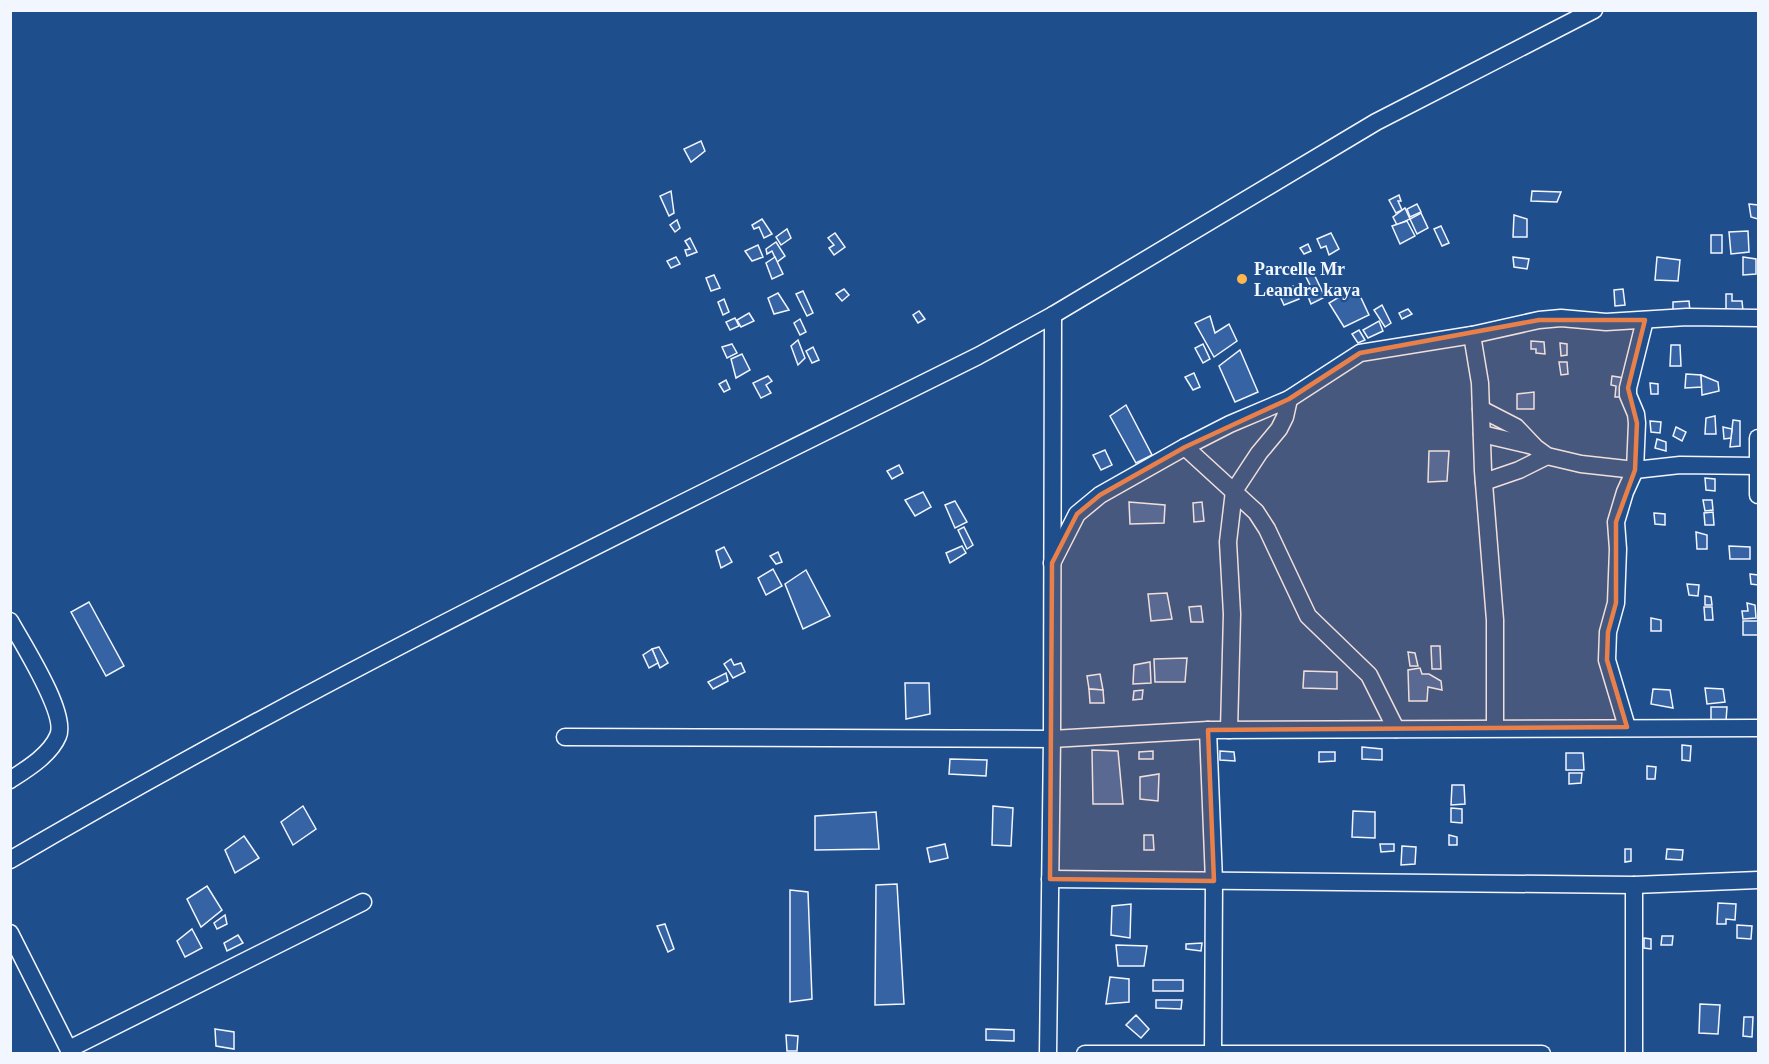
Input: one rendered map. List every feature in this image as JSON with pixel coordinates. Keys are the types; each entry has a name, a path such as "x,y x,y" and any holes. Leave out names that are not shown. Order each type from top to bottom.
{"street":[{"path":"10,860 114,800 433,628 967,361 1053,315 1376,122 1593,10"},
{"path":"1048,1053 1052,739 1053,315"},
{"path":"1052,563 1077,514 1100,495 1230,424 1289,399 1360,353 1472,335 1550,319 1606,322 1687,317 1758,318"},
{"path":"1627,728 1607,660 1608,632 1616,603 1618,549 1616,522 1625,492 1635,470 1637,423 1628,388 1645,320"},
{"path":"1472,335 1480,383 1484,482 1495,620 1495,728"},
{"path":"1229,730 1232,614 1228,542 1234,492 1259,453 1279,429 1285,417 1289,399"},
{"path":"1481,409 1516,427 1540,451"},
{"path":"1482,434 1581,464 1635,470 1680,465 1758,466"},
{"path":"1758,438 1758,495"},
{"path":"1185,447 1256,512 1268,529 1308,616 1369,675 1396,729"},
{"path":"1484,482 1519,470 1540,451"},
{"path":"10,780 36,762 49,748 59,735 60,722 47,689 12,625"},
{"path":"566,737 1052,739 1208,730 1758,728"},
{"path":"1208,730 1214,881 1213,1053"},
{"path":"1050,879 1634,885 1758,880"},
{"path":"1634,885 1634,1053"},
{"path":"10,933 70,1051 363,902"},
{"path":"1085,1053 1542,1053"}],"highlighted area":[{"path":"1539,320 1645,320 1628,388 1637,423 1635,470 1616,522 1616,603 1608,632 1607,660 1627,727 1208,730 1214,881 1050,879 1052,563 1077,514 1100,495 1185,447 1289,399 1360,353"}],"building":[{"path":"701,141 705,151 691,162 684,149"},
{"path":"671,191 674,213 669,216 660,196"},
{"path":"1532,191 1561,192 1557,202 1531,201"},
{"path":"1399,195 1401,201 1398,201 1402,210 1396,213 1389,200"},
{"path":"1417,204 1421,212 1410,217 1407,209"},
{"path":"1749,204 1758,205 1758,219 1751,217"},
{"path":"1405,208 1410,219 1397,225 1393,217"},
{"path":"1421,213 1428,228 1417,234 1410,219"},
{"path":"1514,215 1527,219 1527,237 1513,237"},
{"path":"762,219 772,234 764,238 759,227 754,229 752,225"},
{"path":"677,220 680,228 675,232 670,225"},
{"path":"1407,221 1415,236 1400,244 1392,226"},
{"path":"1441,226 1449,243 1442,246 1434,229"},
{"path":"787,229 791,238 781,245 776,237"},
{"path":"1748,231 1749,252 1731,254 1729,232"},
{"path":"835,233 845,247 834,255 829,248 834,245 828,238"},
{"path":"1331,233 1339,249 1329,255 1326,246 1321,248 1317,239"},
{"path":"1711,235 1722,235 1722,253 1711,253"},
{"path":"690,238 697,252 687,256 685,250 690,249 685,241"},
{"path":"776,242 785,256 777,262 772,251 767,254 766,249"},
{"path":"1308,244 1311,251 1304,254 1300,248"},
{"path":"758,245 763,257 752,261 745,251"},
{"path":"676,257 680,264 671,268 667,261"},
{"path":"775,257 783,274 772,279 766,263"},
{"path":"1513,257 1529,259 1527,269 1514,267"},
{"path":"1657,257 1680,260 1678,281 1655,280"},
{"path":"1743,257 1756,259 1756,274 1743,275"},
{"path":"1312,270 1325,297 1311,304 1307,294 1313,291 1305,275"},
{"path":"714,275 720,288 711,291 706,278"},
{"path":"1293,286 1299,299 1284,305 1278,292"},
{"path":"1356,287 1369,315 1344,327 1329,303"},
{"path":"844,289 849,295 842,301 836,294"},
{"path":"1623,289 1625,305 1615,306 1614,290"},
{"path":"803,291 813,313 807,316 796,294"},
{"path":"778,293 789,310 774,314 768,298"},
{"path":"1726,294 1732,294 1732,301 1742,301 1743,311 1726,312"},
{"path":"724,299 729,312 723,315 718,302"},
{"path":"1689,301 1690,312 1673,311 1673,302"},
{"path":"1382,305 1391,323 1385,327 1374,310"},
{"path":"1408,309 1412,314 1402,319 1399,313"},
{"path":"919,311 925,319 918,323 913,315"},
{"path":"749,313 754,321 741,327 737,320"},
{"path":"1210,316 1215,333 1229,324 1237,341 1214,357 1195,323"},
{"path":"735,318 739,326 730,330 726,322"},
{"path":"800,319 806,332 800,335 794,323"},
{"path":"1379,321 1383,331 1368,338 1363,330"},
{"path":"1359,330 1365,340 1358,343 1352,334"},
{"path":"798,340 805,358 798,365 791,346"},
{"path":"1531,341 1544,342 1545,354 1536,353 1536,349 1531,349"},
{"path":"1560,343 1567,344 1567,355 1561,356"},
{"path":"732,344 737,353 727,358 722,347"},
{"path":"1203,344 1210,359 1203,363 1195,348"},
{"path":"1671,345 1680,345 1681,366 1670,366"},
{"path":"813,347 819,360 812,363 806,351"},
{"path":"1240,350 1258,392 1235,402 1219,366"},
{"path":"742,354 750,370 736,378 731,359"},
{"path":"1559,362 1567,362 1568,374 1561,375"},
{"path":"1194,373 1200,387 1193,390 1185,377"},
{"path":"1686,374 1701,375 1702,387 1685,388"},
{"path":"1701,375 1718,382 1719,391 1702,395"},
{"path":"768,376 772,381 766,385 771,393 761,398 753,383"},
{"path":"1612,376 1624,378 1624,397 1615,397 1616,386 1611,385"},
{"path":"726,380 730,389 724,392 719,384"},
{"path":"1650,383 1658,384 1658,394 1651,394"},
{"path":"1534,392 1534,409 1517,409 1517,394"},
{"path":"1126,405 1152,455 1136,463 1110,416"},
{"path":"1715,416 1716,434 1705,434 1706,418"},
{"path":"1733,420 1740,421 1740,446 1730,447"},
{"path":"1650,421 1661,422 1660,433 1651,432"},
{"path":"1676,427 1686,432 1682,441 1673,436"},
{"path":"1723,427 1732,429 1731,438 1724,439"},
{"path":"1657,439 1666,442 1666,451 1655,448"},
{"path":"1105,450 1112,465 1101,470 1093,455"},
{"path":"1429,451 1449,451 1447,481 1428,482"},
{"path":"899,465 903,473 892,479 887,471"},
{"path":"1705,478 1715,479 1715,491 1706,490"},
{"path":"923,492 931,507 915,516 905,500"},
{"path":"1703,500 1712,500 1713,510 1705,511"},
{"path":"955,501 967,522 955,528 945,505"},
{"path":"1129,502 1165,505 1164,523 1130,524"},
{"path":"1202,502 1204,521 1194,522 1193,503"},
{"path":"1713,512 1714,525 1705,525 1704,513"},
{"path":"1654,513 1665,514 1665,525 1655,524"},
{"path":"964,527 973,545 967,549 958,530"},
{"path":"1696,532 1707,535 1707,549 1697,549"},
{"path":"962,546 966,553 950,563 946,553"},
{"path":"1729,546 1750,547 1750,559 1730,559"},
{"path":"724,547 732,562 721,568 716,551"},
{"path":"778,552 782,562 776,564 770,556"},
{"path":"773,569 782,586 766,595 758,578"},
{"path":"806,570 830,616 803,629 785,584"},
{"path":"1750,574 1758,575 1758,585 1751,584"},
{"path":"1687,584 1699,585 1698,596 1689,595"},
{"path":"1167,593 1172,619 1151,621 1148,594"},
{"path":"1705,596 1711,597 1712,605 1705,605"},
{"path":"89,602 124,666 106,676 71,612"},
{"path":"1747,603 1755,605 1756,618 1743,619 1742,611 1748,611"},
{"path":"1201,606 1203,622 1191,622 1189,607"},
{"path":"1704,607 1712,607 1713,620 1705,620"},
{"path":"1651,618 1661,620 1661,631 1651,631"},
{"path":"1743,621 1758,621 1758,635 1743,635"},
{"path":"1431,646 1440,646 1441,669 1432,669"},
{"path":"659,647 668,663 660,668 652,649"},
{"path":"652,649 658,663 649,668 643,655"},
{"path":"1408,652 1415,653 1418,666 1410,666"},
{"path":"1187,658 1185,682 1155,682 1154,659"},
{"path":"731,659 734,665 741,663 745,672 733,678 724,664"},
{"path":"1150,662 1151,683 1133,684 1134,665"},
{"path":"1420,668 1422,674 1429,674 1441,681 1442,690 1428,687 1427,701 1409,701 1408,670"},
{"path":"1304,671 1337,672 1337,689 1303,688"},
{"path":"726,673 728,681 713,689 708,682"},
{"path":"1100,674 1103,690 1089,689 1087,676"},
{"path":"905,683 929,683 930,714 906,719"},
{"path":"1705,688 1723,689 1725,702 1707,704"},
{"path":"1089,689 1103,690 1104,703 1090,703"},
{"path":"1653,689 1670,690 1673,708 1651,704"},
{"path":"1143,690 1142,699 1133,700 1134,691"},
{"path":"1711,707 1727,707 1726,721 1711,721"},
{"path":"1682,745 1691,746 1690,761 1682,760"},
{"path":"1362,747 1382,749 1382,760 1362,759"},
{"path":"1092,750 1118,751 1123,804 1093,804"},
{"path":"1153,751 1153,759 1139,759 1139,752"},
{"path":"1220,751 1234,752 1235,761 1220,760"},
{"path":"1319,752 1335,752 1335,761 1319,762"},
{"path":"1566,753 1583,753 1584,770 1566,770"},
{"path":"950,759 987,760 986,776 949,774"},
{"path":"1647,766 1656,767 1655,779 1647,779"},
{"path":"1569,773 1582,773 1581,783 1569,784"},
{"path":"1159,774 1158,801 1140,799 1140,777"},
{"path":"1452,785 1464,785 1465,804 1451,805"},
{"path":"303,806 316,829 293,845 281,822"},
{"path":"993,806 1013,808 1011,846 992,845"},
{"path":"1451,808 1462,809 1462,823 1451,822"},
{"path":"1353,811 1375,812 1375,838 1352,837"},
{"path":"876,812 879,849 815,850 815,816"},
{"path":"1144,835 1153,835 1154,850 1144,850"},
{"path":"1449,835 1457,837 1457,845 1449,845"},
{"path":"244,836 259,858 235,873 225,850"},
{"path":"945,844 948,858 930,862 927,848"},
{"path":"1380,844 1394,844 1394,851 1381,852"},
{"path":"1402,846 1416,847 1415,864 1401,865"},
{"path":"1625,849 1631,849 1631,861 1625,862"},
{"path":"1667,849 1683,850 1682,860 1666,859"},
{"path":"897,884 904,1004 875,1005 876,885"},
{"path":"207,886 222,910 201,927 187,899"},
{"path":"790,890 808,892 812,999 790,1002"},
{"path":"1718,903 1736,904 1735,920 1726,919 1726,924 1717,924"},
{"path":"1131,904 1130,938 1111,935 1112,906"},
{"path":"225,915 227,924 217,929 214,923"},
{"path":"665,924 674,949 668,952 657,926"},
{"path":"1737,925 1752,926 1751,939 1737,938"},
{"path":"192,929 202,948 185,957 177,941"},
{"path":"238,935 243,943 227,951 224,943"},
{"path":"1662,936 1673,936 1672,945 1661,945"},
{"path":"1644,938 1651,939 1651,949 1644,948"},
{"path":"1202,943 1201,951 1186,949 1186,944"},
{"path":"1116,945 1147,946 1144,966 1118,966"},
{"path":"1110,977 1129,979 1129,1002 1106,1004"},
{"path":"1153,980 1183,980 1183,991 1153,991"},
{"path":"1156,1000 1182,1000 1181,1009 1156,1008"},
{"path":"1700,1004 1720,1005 1718,1034 1699,1033"},
{"path":"1136,1015 1149,1029 1141,1038 1126,1025"},
{"path":"1744,1017 1753,1017 1752,1037 1743,1036"},
{"path":"215,1029 234,1032 234,1049 216,1046"},
{"path":"986,1029 1014,1030 1014,1041 986,1040"},
{"path":"786,1035 798,1036 797,1051 787,1051"}],"place":[{"name":"Parcelle Mr Leandre kaya","path":"1242,279"}]}
